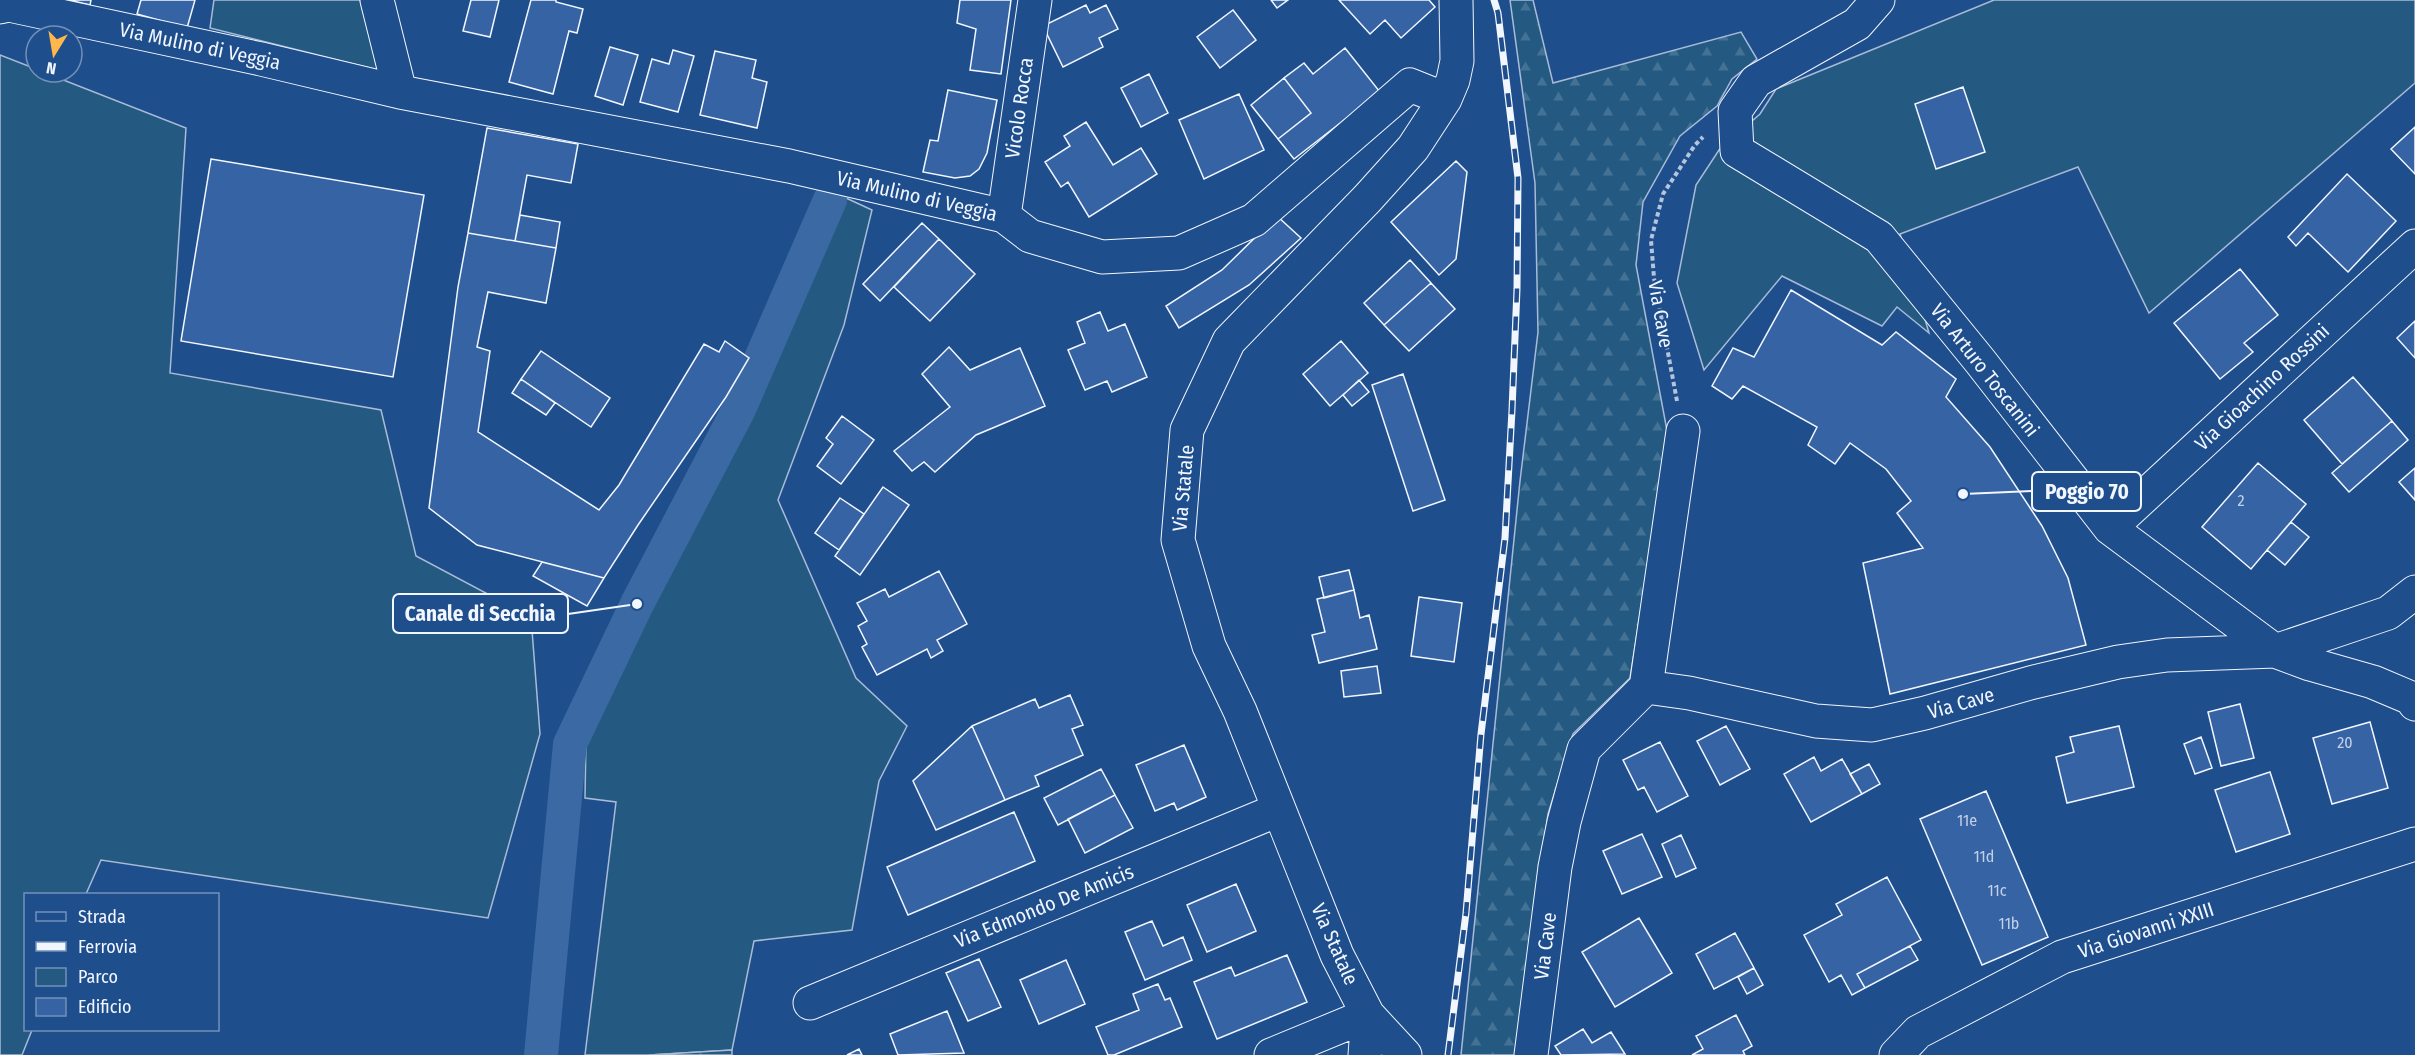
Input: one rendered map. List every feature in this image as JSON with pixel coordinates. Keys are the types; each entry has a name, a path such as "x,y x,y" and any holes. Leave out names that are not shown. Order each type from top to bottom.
{"street":[{"path":"377,0 400,92"},
{"name":"Vicolo Rocca","path":"1004,216 1035,0"},
{"name":"Via Statale","path":"1405,1055 1368,1016 1337,955 1240,711 1209,646 1178,540 1187,430 1229,340 1413,147 1445,99 1453,80 1457,61 1456,0"},
{"path":"1735,111 1756,81 1857,24 1878,0"},
{"name":"Via Mulino di Veggia","path":"0,8 9,5 261,59 400,92 789,166 1004,216 1030,236 1102,257 1179,253 1254,220 1410,85 1445,99"},
{"name":"Via Arturo Toscanini","path":"1735,111 1737,151 1879,237 1980,361 2110,528 2275,651"},
{"name":"Via Gioachino Rossini","path":"2110,528 2415,246"},
{"path":"1646,687 1683,431"},
{"path":"2275,651 2388,613 2415,592"},
{"path":"2275,651 2310,664 2373,682 2414,700"},
{"name":"Via Cave","path":"1531,1055 1555,867 1564,822 1584,749 1646,687 1689,693 1816,721 1872,725 2118,662 2167,655 2275,651"},
{"name":"Via Edmondo De Amicis","path":"810,1003 1278,810"},
{"name":"Via Giovanni XXIII","path":"1896,1055 1918,1032 2062,957 2415,844"},
{"path":"1271,1055 1368,1016 1365,1055"}],"path":[{"name":"Via Cave","path":"1683,431 1654,278 1652,240 1663,194 1695,145 1735,111"}],"green space":[{"path":"214,0 360,0 378,70 210,28"},
{"path":"1510,0 1533,0 1553,83 1741,32 1757,59 1732,79 1717,106 1680,136 1643,202 1636,265 1668,436 1630,678 1573,734 1548,814 1516,1055 1461,1055 1520,481 1538,332 1535,183"},
{"path":"1994,0 2415,0 2415,83 2149,313 2078,167 1900,234 1929,333 1897,307 1882,326 1782,276 1704,370 1677,283 1696,185 1719,150 1760,114 1776,89"},
{"path":"0,55 24,64 24,84 74,84 186,128 170,373 381,410 416,556 531,617 540,734 488,918 101,860 86,893 24,893 24,1031 32,1031 22,1055 0,1055"},
{"path":"846,198 872,210 844,325 778,500 856,678 907,726 879,781 852,930 754,941 732,1050 649,1055 585,1055 616,802 585,798 586,738"},
{"path":"732,1050 732,1055 649,1055"}],"building":[{"path":"69,0 91,0 90,5"},
{"path":"141,0 195,0 187,28 137,14"},
{"path":"471,0 499,0 490,37 463,31"},
{"path":"531,0 556,0 556,2 583,9 577,33 569,31 553,94 509,82"},
{"path":"960,0 1011,0 1001,74 970,70 976,29 957,23"},
{"path":"1271,0 1288,0 1277,8"},
{"path":"1339,0 1429,0 1435,7 1401,38 1385,20 1370,34"},
{"path":"1086,5 1090,13 1106,5 1118,29 1099,38 1103,47 1063,67 1043,26"},
{"path":"1233,10 1256,40 1220,68 1197,37"},
{"path":"610,47 638,55 623,105 595,96"},
{"path":"1345,48 1380,92 1294,159 1278,139 1311,113 1284,78 1304,63 1313,74"},
{"path":"673,50 694,56 678,112 640,102 652,59 669,64"},
{"path":"715,51 756,60 752,78 767,82 757,128 700,115"},
{"path":"1149,74 1168,113 1141,127 1121,88"},
{"path":"1284,78 1311,113 1278,139 1251,105"},
{"path":"1963,87 1985,152 1936,169 1915,104"},
{"path":"948,90 997,100 987,153 979,169 970,176 955,178 923,172 930,140 938,141"},
{"path":"1239,94 1264,150 1204,179 1179,120"},
{"path":"1086,122 1113,165 1141,148 1157,174 1089,217 1068,182 1061,187 1045,162 1070,146 1064,136"},
{"path":"2415,127 2415,174 2391,149"},
{"path":"487,128 578,144 571,183 527,175 515,241 468,233"},
{"path":"211,159 424,195 393,377 181,341"},
{"path":"1456,161 1467,172 1456,259 1439,275 1391,222"},
{"path":"2347,174 2396,221 2348,272 2308,233 2296,246 2288,237"},
{"path":"520,215 560,222 556,248 515,241"},
{"path":"1277,216 1301,238 1249,285 1179,328 1166,306 1222,270"},
{"path":"922,223 939,239 880,301 863,284"},
{"path":"468,233 556,248 546,303 488,292 477,347 490,351 478,432 599,510 619,485 704,344 719,352 725,341 749,358 726,397 604,578 477,545 429,508 458,287"},
{"path":"939,239 975,274 930,321 894,287"},
{"path":"1410,260 1431,283 1384,325 1364,303"},
{"path":"2240,269 2278,315 2244,343 2253,352 2220,379 2174,323"},
{"path":"1431,283 1455,309 1409,351 1384,325"},
{"path":"1791,290 1882,345 1896,332 1956,379 1946,397 1990,447 2042,526 2068,578 2086,645 1890,694 1863,563 1923,548 1897,513 1911,501 1886,469 1850,443 1835,464 1808,445 1817,427 1743,386 1732,399 1712,386 1733,348 1754,357"},
{"path":"1100,312 1108,331 1125,324 1147,377 1112,392 1107,381 1085,390 1068,350 1085,343 1077,322"},
{"path":"2415,321 2415,358 2397,338"},
{"path":"1341,341 1368,373 1330,406 1303,374"},
{"path":"949,347 970,370 1020,348 1045,406 976,435 935,472 924,462 912,471 894,451 950,407 922,374"},
{"path":"541,351 610,398 591,427 521,379"},
{"path":"1403,374 1445,500 1413,511 1372,385"},
{"path":"2353,377 2392,421 2342,464 2304,420"},
{"path":"521,379 555,403 546,415 512,393"},
{"path":"1359,380 1369,392 1352,406 1343,395"},
{"path":"842,416 874,440 841,484 817,466 833,444 826,438"},
{"path":"2392,421 2408,440 2349,492 2332,473"},
{"path":"2258,463 2306,504 2251,569 2202,527"},
{"path":"2415,468 2415,500 2399,482"},
{"path":"883,487 909,505 860,575 835,556"},
{"path":"840,498 864,514 839,550 815,533"},
{"path":"2291,522 2309,537 2285,565 2267,550"},
{"path":"542,562 604,578 587,606 533,576"},
{"path":"1349,570 1354,590 1324,598 1319,577"},
{"path":"939,571 967,624 937,640 943,651 931,658 927,649 877,675 862,647 867,644 858,626 867,621 857,603 885,589 889,597"},
{"path":"1354,590 1360,618 1369,615 1377,649 1319,663 1312,635 1325,632 1317,599"},
{"path":"1419,597 1462,603 1454,662 1411,656"},
{"path":"1377,666 1381,693 1344,697 1341,671"},
{"path":"1070,695 1083,725 1072,729 1083,755 1035,776 1039,786 1005,800 972,726 1035,699 1039,708"},
{"path":"2240,704 2254,758 2221,766 2208,712"},
{"path":"2370,722 2388,788 2332,804 2313,738"},
{"path":"972,726 1005,800 936,830 913,781"},
{"path":"1726,726 1750,769 1720,785 1697,741"},
{"path":"2119,726 2134,787 2067,803 2056,757 2074,752 2070,737"},
{"path":"2201,737 2212,768 2195,774 2184,744"},
{"path":"1660,742 1688,796 1657,812 1644,787 1638,790 1623,760"},
{"path":"1184,745 1206,797 1177,810 1174,803 1155,811 1136,765"},
{"path":"1814,757 1821,771 1842,759 1862,794 1811,822 1784,774"},
{"path":"1869,764 1880,784 1862,794 1850,774"},
{"path":"1101,769 1115,795 1058,825 1044,798"},
{"path":"2270,772 2290,834 2236,852 2215,790"},
{"path":"1986,791 2048,937 1982,965 1920,819"},
{"path":"1115,795 1133,828 1085,853 1068,819"},
{"path":"1014,812 1035,861 908,915 887,867"},
{"path":"1642,834 1662,877 1622,894 1603,851"},
{"path":"1681,835 1696,868 1676,877 1662,844"},
{"path":"1887,877 1921,940 1857,974 1865,988 1852,995 1841,975 1829,982 1804,935 1842,915 1836,904"},
{"path":"1236,884 1256,931 1207,952 1187,905"},
{"path":"1639,918 1672,973 1615,1007 1582,952"},
{"path":"1152,921 1163,946 1183,937 1192,960 1145,980 1125,932"},
{"path":"1735,933 1754,968 1714,989 1696,954"},
{"path":"1910,946 1918,960 1865,988 1857,974"},
{"path":"1287,955 1307,1002 1217,1039 1194,982 1231,967 1235,976"},
{"path":"979,959 1001,1007 968,1021 946,973"},
{"path":"1066,960 1085,1004 1039,1024 1020,980"},
{"path":"1754,968 1763,985 1747,994 1738,977"},
{"path":"1158,984 1165,1000 1170,998 1182,1027 1114,1055 1108,1055 1096,1027 1139,1010 1133,994"},
{"path":"947,1011 964,1053 898,1055 890,1034"},
{"path":"1736,1015 1752,1046 1743,1051 1745,1055 1692,1055 1703,1049 1696,1036"},
{"path":"1583,1029 1592,1043 1611,1032 1625,1054 1561,1055 1555,1046"},
{"path":"859,1049 862,1055 847,1055"}],"waterway":[{"path":"541,1055 570,744 637,604 739,409 830,200"}],"railway":[{"path":"1448,1055 1466,913 1481,734 1505,538 1512,410 1517,289 1518,178 1498,13 1494,0"}],"place":[{"name":"Poggio 70","path":"1963,494"},
{"name":"Canale di Secchia","path":"637,604"}]}
